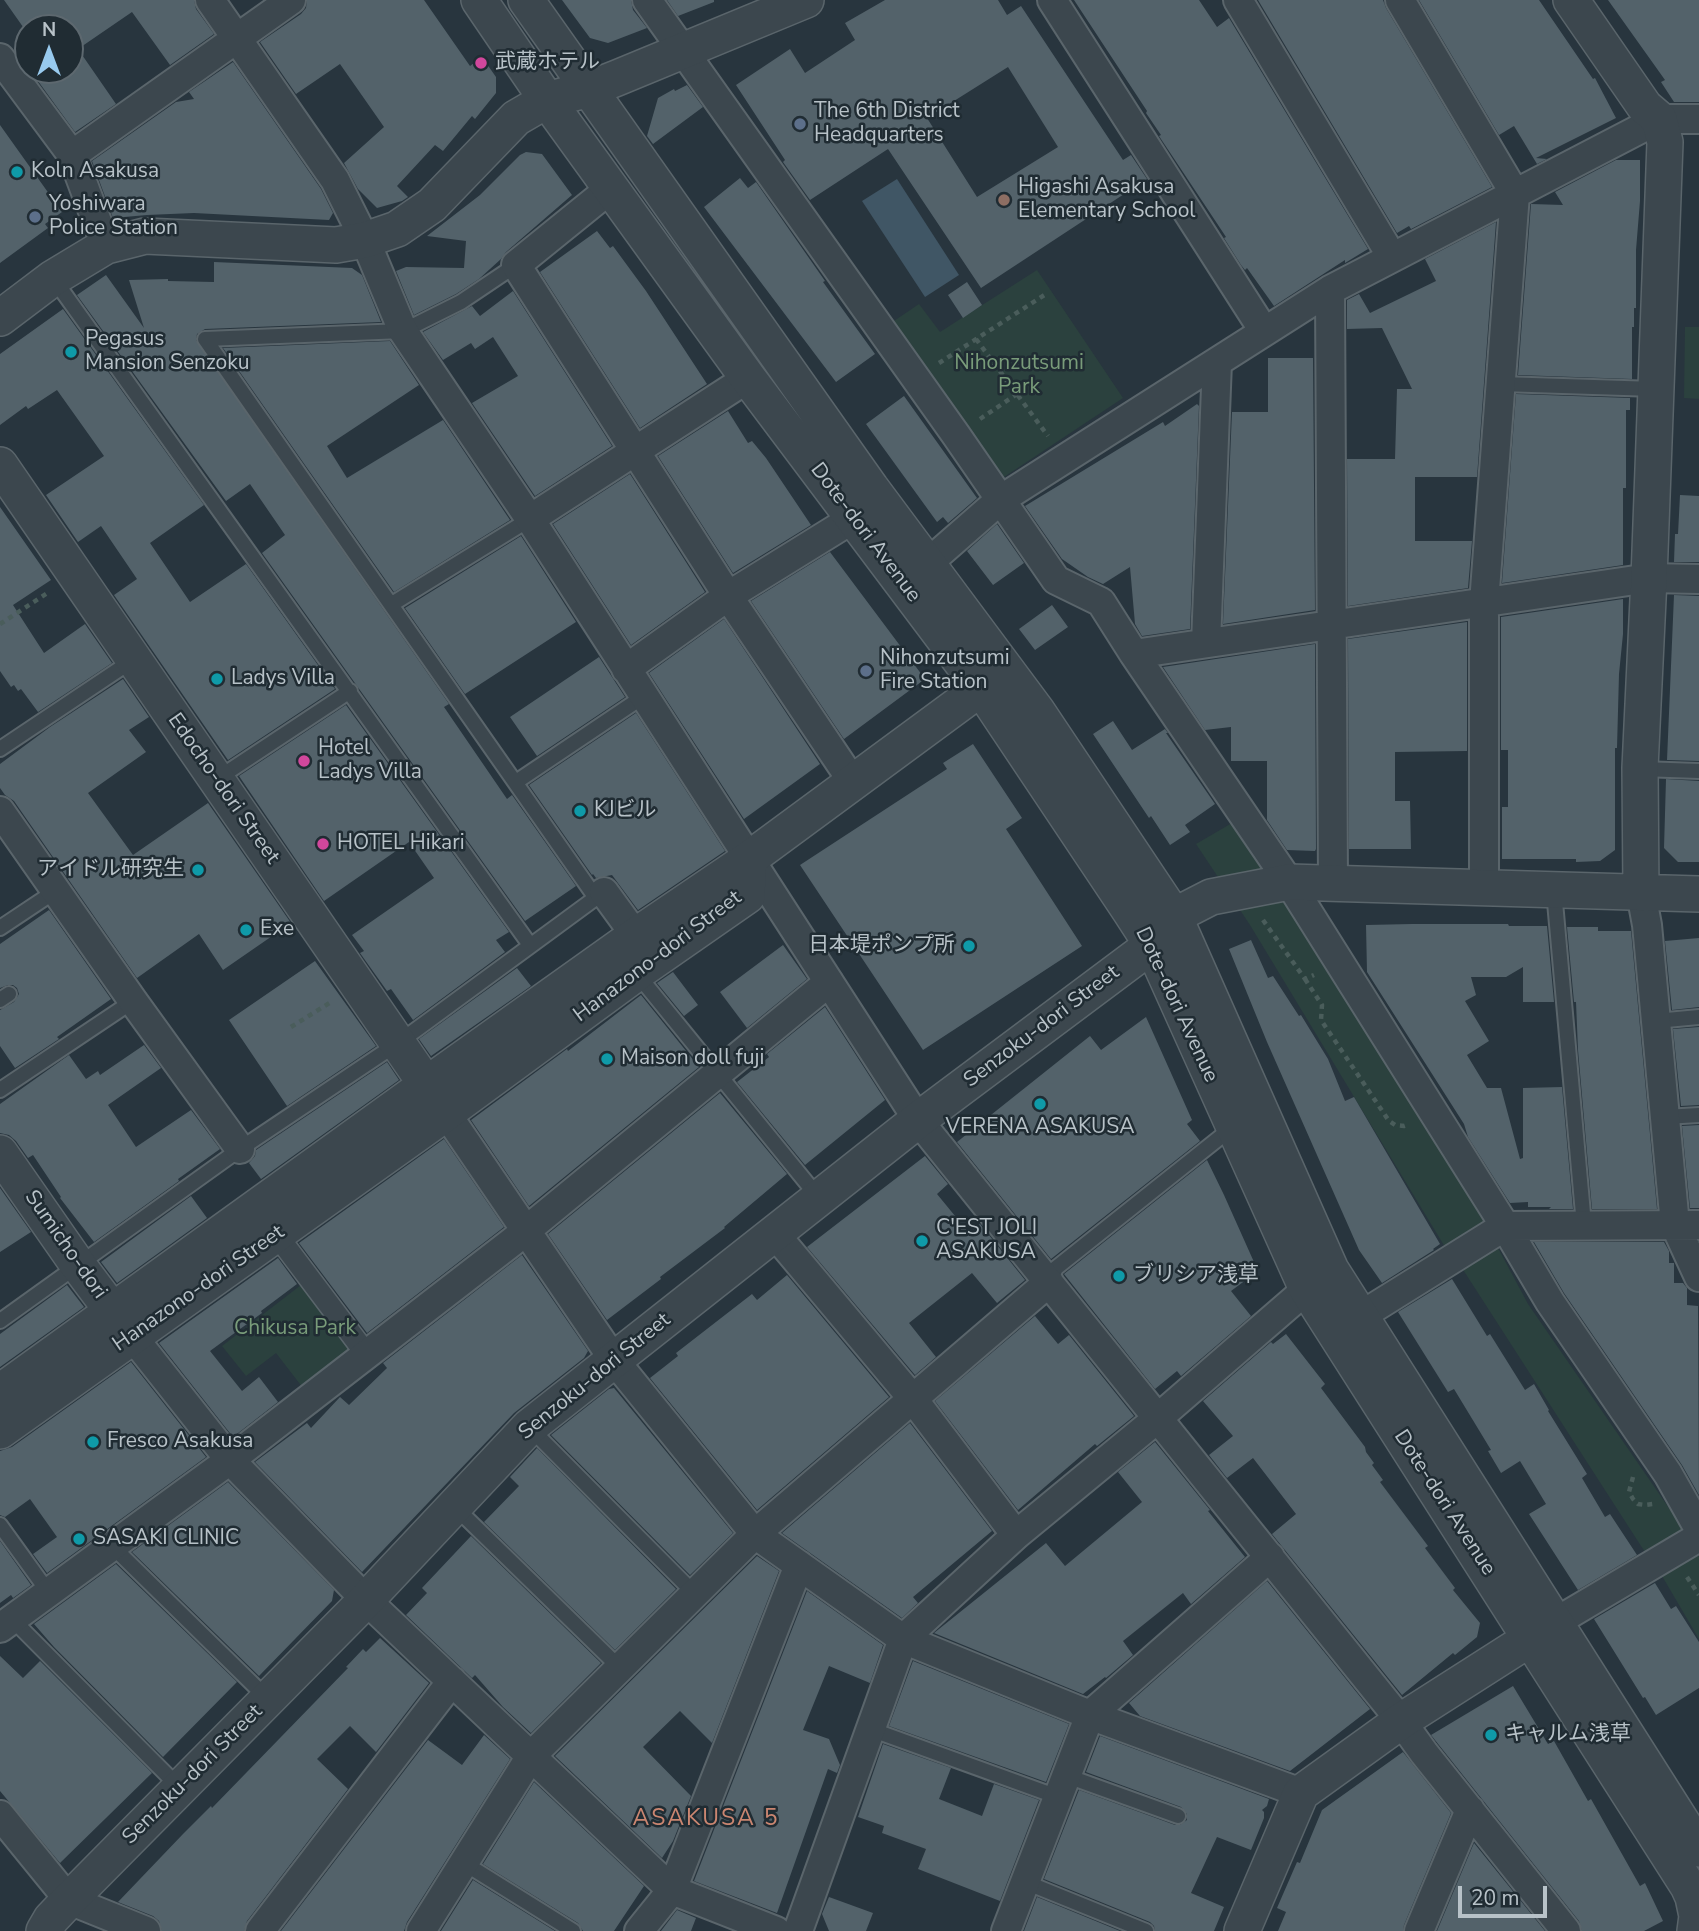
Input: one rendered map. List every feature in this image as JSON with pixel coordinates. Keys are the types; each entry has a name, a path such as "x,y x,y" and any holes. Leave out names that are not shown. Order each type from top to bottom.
{"street":[{"path":"210,0 335,180 365,240 403,331 530,519 918,1119 1566,1931"},
{"path":"72,155 291,0"},
{"name":"Dote-dori Avenue","path":"478,0 748,379 981,688 1104,869 1152,945 1307,1289 1543,1630 1699,1849"},
{"name":"Dote-dori Avenue","path":"526,0 863,476 1038,711 1174,916 1331,1270 1543,1630 1688,1886 1696,1910"},
{"path":"647,0 1056,580 1101,601 1289,882 1550,1302 1668,1474 1699,1529"},
{"path":"1052,0 1264,331"},
{"path":"1238,0 1392,257"},
{"path":"1401,0 1514,194 1484,603 1484,889"},
{"path":"1571,0 1645,107 1659,119 1665,142 1640,768 1641,892 1647,925 1665,1117 1699,1277"},
{"path":"0,318 53,278 106,246 145,236 336,244 365,240 397,229 432,205 516,118 547,100 589,89 684,52 789,3"},
{"path":"0,58 72,155 106,246"},
{"path":"928,563 1000,500 1330,290 1659,119 1699,119"},
{"path":"611,188 516,265 728,596 853,782"},
{"path":"1330,290 1334,883"},
{"path":"1206,643 1217,362"},
{"path":"530,519 748,379"},
{"name":"Edocho-dori Street","path":"0,466 446,1113"},
{"path":"626,668 728,596 854,518"},
{"path":"1134,654 1649,578 1699,579"},
{"path":"749,859 981,688"},
{"path":"0,811 240,1149"},
{"name":"Hanazono-dori Street","path":"0,1431 121,1323 426,1085 636,954 747,895 749,859"},
{"path":"1174,916 1211,897 1289,882 1699,894"},
{"path":"600,895 636,954"},
{"name":"Senzoku-dori Street","path":"44,1931 69,1900 366,1600 529,1427 918,1119 1152,945 1174,916"},
{"name":"Hanazono-dori Street","path":"0,1392 276,1234 446,1113 636,954"},
{"path":"6,1623 230,1460 366,1355 526,1230 829,982"},
{"path":"446,1113 614,1360 755,1534 903,1639 1090,1715 1301,1793"},
{"name":"Sumicho-dori","path":"0,1153 121,1323"},
{"path":"1359,1317 1505,1226 1687,1225"},
{"path":"775,1233 913,1399 1016,1535"},
{"path":"276,1234 366,1355"},
{"path":"421,1931 531,1756 755,1534 1049,1282"},
{"path":"798,1931 903,1639 1016,1535 1158,1418 1307,1289"},
{"path":"121,1323 230,1460 366,1600 672,1890 776,1931"},
{"path":"1242,1931 1301,1793 1401,1721 1543,1630 1699,1537"},
{"path":"1006,1931 1090,1715 1270,1557"},
{"path":"639,1931 672,1890 799,1565"},
{"path":"260,1931 452,1681"},
{"path":"1419,1931 1470,1810"},
{"path":"0,1815 69,1900 146,1931"}],"lane":[{"path":"0,1321 240,1149 398,1043 600,895 516,782 205,339 403,331 461,302 516,265"},
{"path":"53,278 530,945"},
{"path":"1501,384 1655,389"},
{"path":"392,604 530,519"},
{"path":"0,749 134,659"},
{"path":"216,779 350,691"},
{"path":"516,782 644,696"},
{"path":"1640,768 1699,771"},
{"path":"0,928 57,890"},
{"path":"1554,891 1584,1225"},
{"path":"636,954 718,1073 819,1198"},
{"path":"0,1090 133,1001"},
{"path":"1656,1021 1699,1017"},
{"path":"1665,1117 1699,1115"},
{"path":"1049,1282 1056,1268 1233,1127"},
{"path":"529,1427 695,1594"},
{"path":"454,1506 620,1668"},
{"path":"0,1525 48,1593"},
{"path":"112,1546 268,1699"},
{"path":"6,1623 180,1788"},
{"path":"870,1729 1063,1787 1178,1816"},
{"path":"464,1863 573,1931"},
{"path":"1025,1882 1146,1931"}],"path":[{"path":"931,353 939,364 1045,294"},
{"path":"976,339 1048,436"},
{"path":"956,435 1017,394"},
{"path":"0,624 75,575"},
{"path":"1305,979 1322,1005 1321,1020 1389,1121 1405,1126 1414,1120"},
{"path":"291,1027 358,984"}],"green space":[{"name":"Nihonzutsumi Park","path":"1037,270 1123,398 1001,479 891,323 919,304 940,332"},
{"path":"1685,327 1699,327 1699,399 1684,398"},
{"path":"1232,823 1409,1093 1528,1304 1680,1524 1699,1557 1699,1639 1662,1576 1460,1265 1445,1247 1250,925 1196,844"},
{"name":"Chikusa Park","path":"301,1285 352,1350 303,1388 276,1353 246,1376 222,1346"}],"water":[{"path":"897,179 959,275 925,297 862,201"}],"building":[{"path":"4,0 194,0 196,9 214,34 170,65 132,12 84,45 84,14 14,14"},
{"path":"307,0 424,0 470,66 482,57 496,77 496,93 475,119 472,116 443,151 435,145 397,186 408,197 402,201 377,208 358,189 344,163 384,127 340,64 296,94 260,42 301,14 306,8"},
{"path":"562,0 631,0 633,10 647,28 608,43 590,38"},
{"path":"667,0 714,0 714,2 678,16"},
{"path":"885,0 998,0 1007,15 1021,6 1123,160 1131,155 1147,179 981,288 888,149 810,200 783,162 785,160 736,85 790,49 805,73 855,40 845,23","holes":["1008,67 1058,147 977,197 927,118"]},
{"path":"1074,0 1199,0 1217,27 1229,18 1368,249 1345,263 1345,260 1274,306 1247,268 1245,270 1241,265 1224,238 1226,237 1159,136 1161,135 1147,111"},
{"path":"1258,0 1383,0 1492,187 1411,229 1409,226 1397,233"},
{"path":"1419,0 1539,0 1593,79 1595,78 1616,118 1536,158 1547,159 1537,164 1514,126 1499,135"},
{"path":"1608,0 1699,0 1699,102 1674,102 1661,82 1665,80"},
{"path":"84,58 116,104 75,132 40,84 84,84"},
{"path":"233,62 321,189 333,213 329,220 194,213 113,218 92,161 176,102 194,99 189,92"},
{"path":"687,85 703,107 653,144 647,136 658,98"},
{"name":"Koln Asakusa","path":"0,125 62,212 45,224 48,228 0,263"},
{"path":"526,152 542,154 572,195 479,279 414,315 396,271 406,267 464,268 466,241 427,236 480,195"},
{"path":"1616,160 1640,160 1632,379 1518,375 1531,204 1563,205 1555,192"},
{"path":"740,178 748,188 756,182 875,354 836,382 704,207"},
{"path":"1496,222 1477,477 1415,477 1415,541 1472,541 1468,588 1348,606 1347,459 1395,459 1397,389 1412,389 1382,328 1347,329 1347,300 1359,294 1370,313 1436,281 1425,259"},
{"path":"597,231 610,248 613,246 646,291 707,384 640,428 540,272"},
{"path":"214,262 352,268 362,275 381,322 205,329 197,334 196,340 449,704 444,707 507,799 512,795 576,886 525,921 262,553 285,535 250,484 226,501 77,295 106,275 144,328 129,280 214,282"},
{"path":"967,282 982,305 963,318 948,295"},
{"path":"513,291 612,446 535,496 472,403 518,376 493,337 475,349 471,343 443,360 423,332 472,306 480,316"},
{"path":"63,309 204,505 150,543 190,602 246,564 335,689 228,760 114,595 137,579 101,526 78,542 46,495 104,456 57,390 28,409 26,406 0,425 0,354"},
{"path":"390,341 419,385 327,446 347,478 443,420 510,520 394,592 223,348"},
{"path":"1268,358 1313,358 1315,610 1223,624 1232,412 1268,412"},
{"path":"1516,394 1630,398 1630,410 1626,410 1623,565 1502,583"},
{"path":"904,396 977,498 948,523 943,517 937,522 866,424"},
{"path":"1197,404 1190,629 1142,636 1135,624 1130,567 1103,584 1088,577 1062,559 1025,506 1163,422 1165,426"},
{"path":"728,411 748,443 752,441 766,458 811,525 733,573 658,456"},
{"path":"630,474 705,592 631,645 553,524"},
{"path":"1680,495 1699,496 1699,562 1674,562"},
{"path":"0,507 51,580 13,605 44,653 85,624 112,663 38,712 21,689 18,691 14,685 11,687 0,671"},
{"path":"997,524 1024,563 993,585 967,551"},
{"path":"521,536 576,622 465,694 405,608"},
{"path":"830,552 925,679 844,739 751,601"},
{"path":"1674,595 1699,596 1699,761 1667,760"},
{"path":"1623,599 1615,748 1615,850 1600,861 1502,859 1502,807 1508,807 1508,750 1501,750 1501,617"},
{"path":"1052,605 1068,627 1035,650 1019,629"},
{"path":"724,619 820,764 744,819 649,673"},
{"path":"1467,622 1467,751 1395,752 1395,801 1410,801 1411,849 1349,849 1348,639"},
{"path":"1315,644 1316,849 1287,850 1267,820 1267,761 1231,761 1231,727 1205,730 1163,667"},
{"path":"599,657 625,697 537,756 510,717"},
{"path":"123,679 149,717 129,730 146,752 88,793 133,855 208,803 291,923 223,970 199,934 137,978 14,801 0,788 0,764"},
{"path":"346,705 509,932 496,940 505,952 413,1020 391,989 387,991 360,953 364,951 352,935 434,878 409,842 324,901 239,776"},
{"path":"636,713 725,851 638,910 612,875 596,878 592,875 529,785"},
{"path":"1113,721 1132,750 1165,729 1215,804 1185,825 1190,832 1170,845 1093,734"},
{"path":"973,744 1022,818 1006,829 1082,946 923,1050 800,865 947,769 943,763"},
{"path":"1666,779 1699,781 1699,862 1678,862 1664,848"},
{"path":"49,910 111,999 57,1037 59,1039 15,1068 0,1046 0,1010 14,1002 19,994 13,985 0,988 0,944"},
{"path":"1366,925 1547,926 1554,1002 1523,1002 1523,967 1506,977 1471,977 1476,995 1465,1001 1489,1041 1467,1055 1487,1088 1501,1088 1520,1159 1523,1158 1523,1088 1562,1087 1573,1209 1528,1207 1528,1202 1510,1203 1468,1137 1464,1124 1367,972"},
{"path":"1567,927 1631,931 1657,1209 1592,1209 1576,1002"},
{"path":"1699,938 1699,1007 1672,1010 1665,941"},
{"path":"1251,940 1268,978 1273,976 1299,1016 1301,1015 1328,1059 1345,1101 1354,1097 1440,1244 1382,1283 1359,1250 1229,949"},
{"path":"783,945 807,979 747,1028 720,992"},
{"path":"315,961 376,1046 287,1106 229,1020"},
{"path":"517,968 531,986 431,1056 419,1039"},
{"path":"673,972 698,1005 684,1016 657,983"},
{"path":"641,995 699,1067 529,1206 471,1120"},
{"path":"825,1007 885,1100 805,1165 737,1082"},
{"path":"1146,1017 1192,1120 1187,1124 1200,1141 1051,1259 957,1142 1090,1036 1101,1050"},
{"path":"1699,1027 1699,1105 1681,1106 1673,1029"},
{"path":"144,1045 161,1068 108,1105 136,1147 191,1110 220,1149 94,1242 60,1198 33,1155 28,1158 16,1141 9,1135 0,1133 0,1104 69,1055 86,1079 98,1071 100,1075"},
{"path":"387,1062 399,1080 261,1179 249,1163 256,1150"},
{"path":"720,1093 787,1174 725,1228 607,1320 548,1234"},
{"path":"1699,1125 1699,1208 1690,1208 1682,1126"},
{"path":"444,1139 504,1227 367,1333 299,1243"},
{"path":"925,1156 948,1184 937,1194 969,1233 980,1224 1025,1280 997,1303 972,1273 909,1323 936,1357 915,1375 807,1247"},
{"path":"1207,1160 1258,1271 1231,1291 1251,1316 1181,1376 1177,1371 1155,1389 1064,1274"},
{"path":"0,1188 31,1232 0,1252"},
{"path":"191,1196 207,1218 117,1283 101,1262"},
{"path":"1534,1242 1664,1242 1669,1251 1669,1263 1674,1263 1674,1283 1683,1283 1687,1288 1687,1305 1698,1306 1699,1495 1682,1465 1564,1293"},
{"path":"522,1255 588,1351 584,1358 514,1413 362,1572 255,1462 307,1423 311,1428 340,1397 349,1405 387,1368 383,1363"},
{"path":"278,1258 297,1284 210,1351 242,1391 259,1377 278,1402 233,1437 159,1343"},
{"path":"787,1275 889,1397 757,1510 650,1378 678,1356 676,1353 752,1294 757,1300"},
{"path":"1452,1279 1525,1390 1534,1384 1587,1474 1582,1478 1605,1517 1610,1514 1637,1555 1578,1590 1529,1514 1546,1504 1520,1461 1501,1473 1488,1451 1491,1450 1454,1389 1448,1392 1398,1312"},
{"path":"67,1285 84,1307 0,1367 0,1334"},
{"path":"1035,1316 1058,1344 1069,1335 1134,1416 1097,1446 1095,1444 1018,1510 935,1401"},
{"path":"1286,1334 1325,1384 1321,1388 1365,1447 1374,1463 1372,1465 1383,1480 1380,1482 1428,1546 1425,1548 1455,1588 1453,1590 1480,1623 1477,1637 1402,1695 1272,1534 1296,1514 1253,1458 1227,1478 1209,1455 1233,1436 1203,1401 1271,1342 1273,1344"},
{"name":"Fresco Asakusa","path":"131,1362 206,1457 47,1573 33,1554 57,1537 30,1499 5,1517 0,1515 0,1451 12,1447"},
{"path":"614,1388 733,1533 690,1575 551,1435 609,1389"},
{"path":"910,1423 992,1531 913,1597 918,1603 902,1618 782,1533"},
{"path":"1155,1442 1245,1557 1191,1604 1183,1593 1123,1641 1133,1655 1083,1694 934,1633 1046,1543 1065,1566 1142,1502 1118,1472"},
{"path":"537,1448 676,1589 615,1650 484,1522 519,1486 510,1477"},
{"path":"228,1482 334,1590 332,1601 259,1676 132,1552"},
{"path":"471,1536 601,1663 531,1733 475,1675 472,1678 406,1615 427,1593 422,1588"},
{"path":"0,1541 31,1585 13,1598 11,1595 0,1603"},
{"path":"757,1556 779,1571 712,1743 680,1711 643,1747 691,1796 673,1841 662,1858 555,1756"},
{"path":"116,1564 237,1682 163,1757 34,1624"},
{"path":"1267,1581 1370,1709 1290,1771 1140,1716 1129,1703"},
{"path":"1655,1583 1671,1609 1676,1606 1699,1642 1699,1688 1656,1715 1594,1619"},
{"path":"807,1591 883,1645 870,1683 829,1666 803,1730 829,1739 840,1765 837,1773 828,1769 777,1913 694,1881"},
{"path":"380,1638 429,1683 376,1752 350,1726 317,1759 348,1789 247,1921 244,1931 162,1931 159,1921 153,1916 118,1902 348,1668 346,1667 363,1649 366,1652"},
{"path":"0,1656 23,1678 40,1661 152,1773 60,1863 0,1791"},
{"path":"913,1661 1069,1724 1046,1782 889,1726"},
{"path":"1513,1686 1548,1744 1554,1741 1588,1801 1591,1799 1640,1886 1645,1883 1663,1921 1644,1931 1582,1931 1579,1921 1431,1735"},
{"path":"484,1735 510,1759 407,1922 404,1931 281,1931 428,1740 462,1765"},
{"path":"1100,1736 1269,1799 1262,1810 1264,1818 1251,1850 1217,1837 1191,1893 1224,1907 1214,1931 1155,1931 1150,1922 1044,1879 1079,1790 1175,1825 1187,1820 1187,1814 1181,1807 1086,1772"},
{"path":"883,1744 951,1768 939,1799 982,1816 994,1784 1039,1800 1000,1901 918,1869 926,1849 882,1833 884,1826 858,1817"},
{"path":"1403,1752 1451,1813 1403,1931 1278,1931 1286,1912 1277,1908 1297,1862 1300,1863 1322,1810"},
{"path":"534,1782 644,1886 614,1931 583,1931 578,1923 483,1864"},
{"path":"1474,1843 1545,1931 1437,1931"},
{"path":"473,1880 555,1931 441,1931"},
{"path":"829,1897 873,1913 866,1931 829,1931 822,1914"},
{"path":"1037,1897 1120,1931 1024,1931"},
{"path":"677,1910 696,1918 691,1931 661,1931"}],"place":[{"name":"武蔵ホテル","path":"481,63"},
{"name":"The 6th District Headquarters","path":"800,124"},
{"name":"Koln Asakusa","path":"17,172"},
{"name":"Higashi Asakusa Elementary School","path":"1004,200"},
{"name":"Yoshiwara Police Station","path":"35,217"},
{"name":"Pegasus Mansion Senzoku","path":"71,352"},
{"name":"Nihonzutsumi Fire Station","path":"866,671"},
{"name":"Ladys Villa","path":"217,679"},
{"name":"Hotel Ladys Villa","path":"304,761"},
{"name":"KJビル","path":"580,811"},
{"name":"HOTEL Hikari","path":"323,844"},
{"name":"アイドル研究生","path":"198,870"},
{"name":"Exe","path":"246,930"},
{"name":"日本堤ポンプ所","path":"969,946"},
{"name":"Maison doll fuji","path":"607,1059"},
{"name":"VERENA ASAKUSA","path":"1040,1104"},
{"name":"C'EST JOLI ASAKUSA","path":"922,1241"},
{"name":"ブリシア浅草","path":"1119,1276"},
{"name":"Fresco Asakusa","path":"93,1442"},
{"name":"SASAKI CLINIC","path":"79,1539"},
{"name":"キャルム浅草","path":"1491,1735"}],"district":[{"name":"ASAKUSA 5","path":"706,1819"}]}
